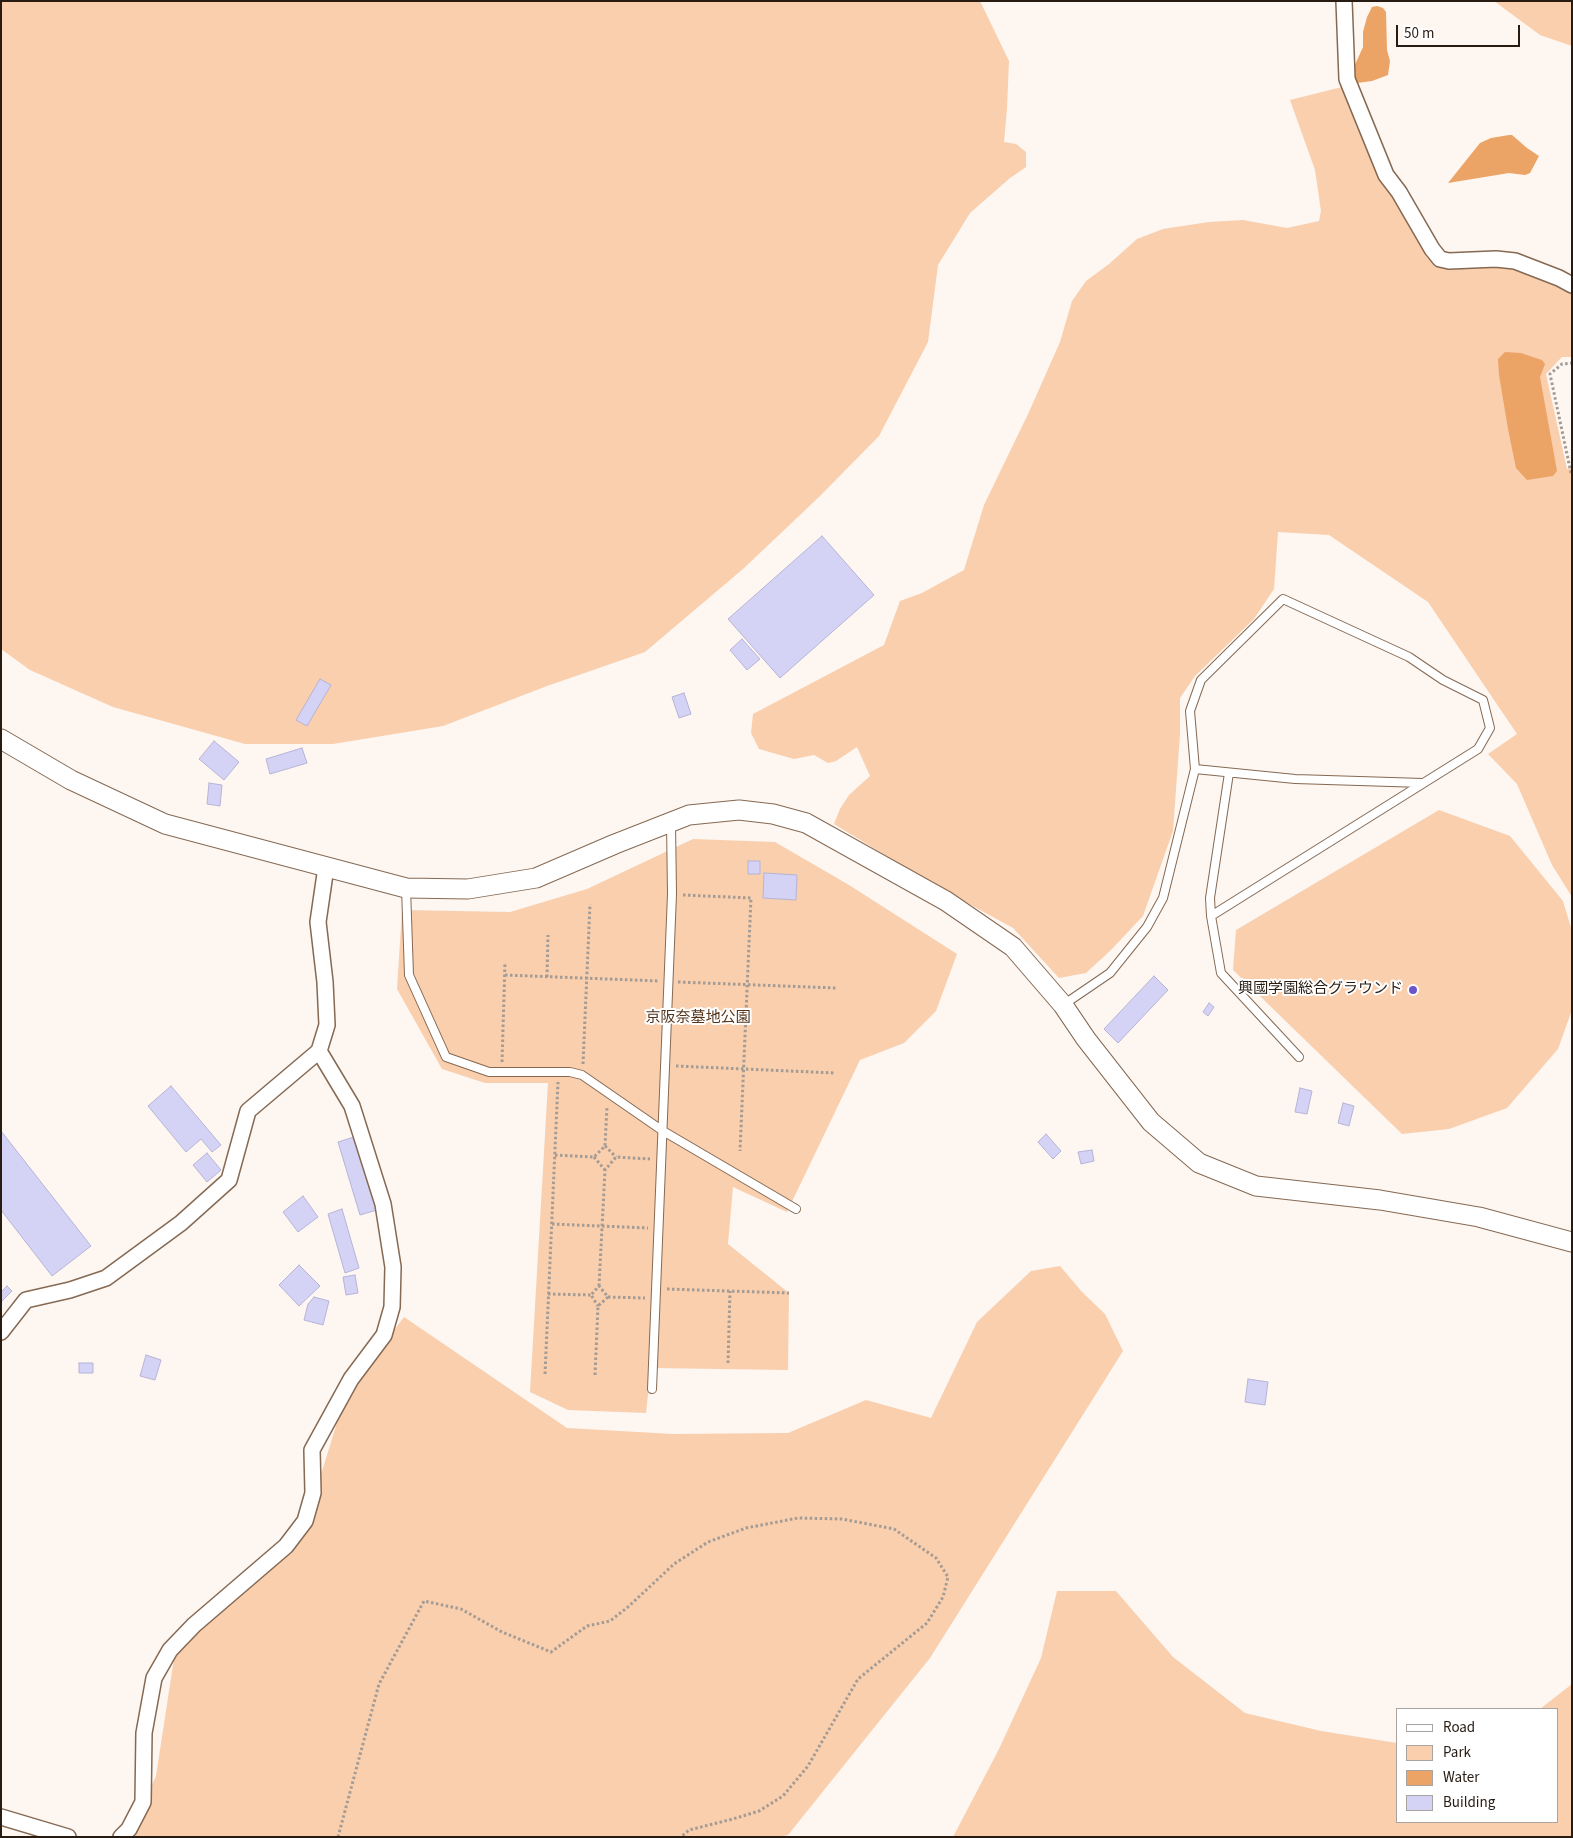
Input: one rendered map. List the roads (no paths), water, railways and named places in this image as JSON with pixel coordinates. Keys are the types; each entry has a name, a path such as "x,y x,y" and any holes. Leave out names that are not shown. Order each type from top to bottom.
{"street":[{"path":"1344,1 1347,79 1386,175 1404,200 1432,249 1440,259 1449,261 1496,259 1515,261 1572,285"},
{"path":"1,739 71,780 165,824 406,888 468,889 536,878 615,844 689,816 739,810 773,814 806,823 946,901 1013,947 1063,1005 1086,1039 1151,1122 1199,1163 1256,1186 1380,1200 1479,1217 1572,1242"},
{"path":"1,1332 26,1300 70,1290 106,1278 181,1223 229,1180 248,1111 319,1051 327,1024 325,982 318,922 326,867"},
{"path":"121,1837 130,1829 143,1802 144,1733 154,1678 170,1650 194,1625 286,1546 305,1521 313,1493 312,1450 351,1379 384,1335 392,1308 393,1267 383,1204 352,1106 319,1051"},
{"path":"1,1817 68,1837"}],"lane":[{"path":"1063,1005 1110,973 1147,927 1163,898 1195,769 1190,711 1201,680 1283,599 1409,657 1443,680 1482,700 1490,728 1478,749 1211,916"},
{"path":"1195,769 1296,779 1423,783"},
{"path":"1229,773 1210,898 1211,916 1221,973 1299,1057"},
{"path":"652,1389 672,894 671,823"},
{"path":"406,888 409,975 446,1057 489,1072 559,1072 582,1074 663,1131 796,1209"}],"water":[{"path":"1372,7 1383,8 1386,12 1387,50 1390,61 1388,75 1372,81 1357,83 1354,80 1354,67 1363,47 1363,32"},
{"path":"1512,135 1539,156 1530,173 1525,175 1509,173 1448,183 1480,143 1491,138"},
{"path":"1505,352 1521,353 1542,360 1545,364 1540,377 1557,471 1553,476 1527,480 1516,468 1499,375 1498,359"}],"place":[{"name":"興國学園総合グラウンド","path":"1413,990"}],"park label":[{"name":"京阪奈墓地公園","path":"698,1019"}]}
